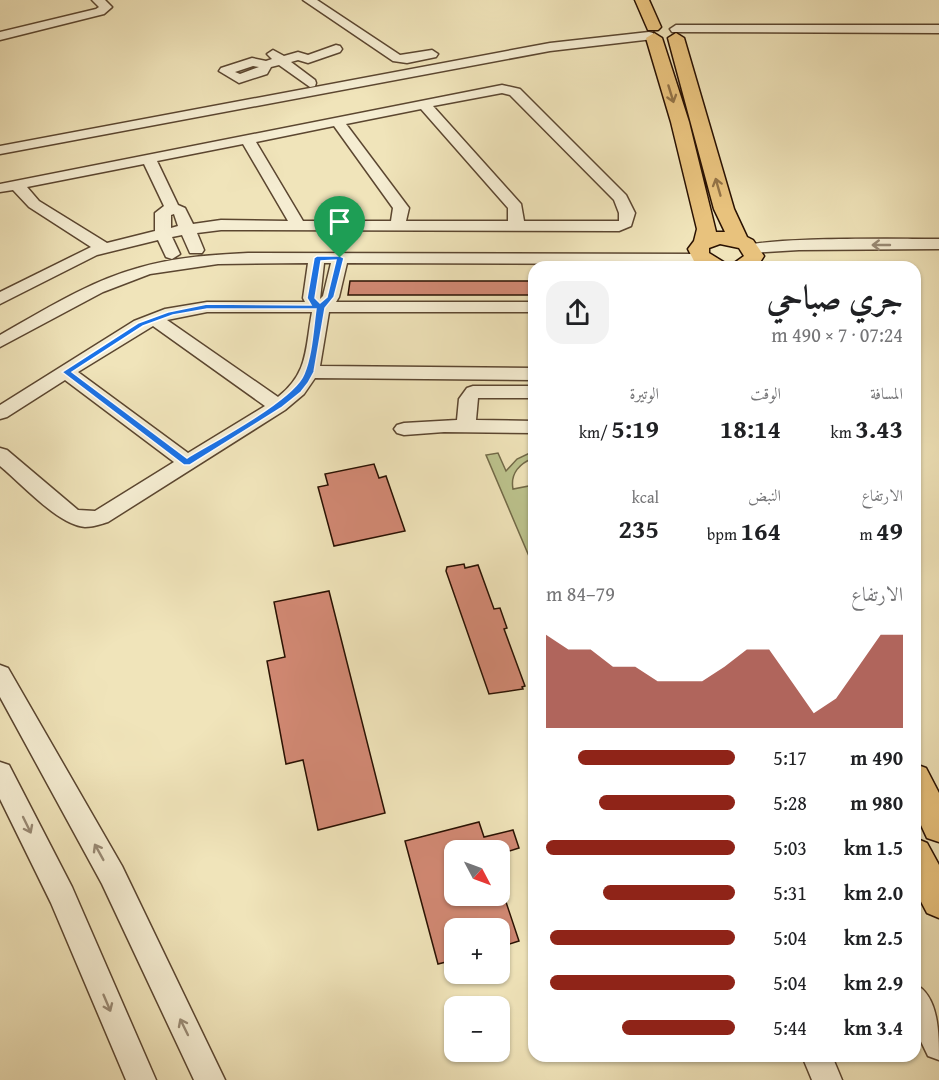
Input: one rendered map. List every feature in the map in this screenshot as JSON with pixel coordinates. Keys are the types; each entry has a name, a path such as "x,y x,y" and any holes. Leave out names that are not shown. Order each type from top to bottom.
{"main road":[{"path":"642,0 663,33 724,209 746,258"},
{"path":"658,0 680,122 707,229 708,258"},
{"path":"708,258 717,238 746,258"},
{"path":"921,790 939,827"},
{"path":"921,866 939,901"}],"street":[{"path":"0,36 100,12 106,7 98,0"},
{"path":"309,0 396,58 407,59 442,52"},
{"path":"0,141 504,44 583,34 939,29"},
{"path":"0,150 550,47 663,33 939,36"},
{"path":"268,50 310,83"},
{"path":"266,66 298,56"},
{"path":"0,188 502,89 515,92 621,198 627,213 626,223 619,225 221,225 163,234 91,252 0,299"},
{"path":"424,104 516,207 516,225"},
{"path":"337,121 400,208 398,225"},
{"path":"246,139 298,225"},
{"path":"149,159 172,208 180,211 195,250"},
{"path":"17,185 34,204 103,249"},
{"path":"172,208 163,213 163,234 172,254"},
{"path":"0,342 45,309 65,290 132,262 195,250 239,246 708,258"},
{"path":"746,258 934,251"},
{"path":"0,327 113,282 167,266 229,259 499,253"},
{"path":"317,258 311,298 321,307"},
{"path":"0,455 71,515 89,520 101,517 278,406 298,390 310,372 321,307 331,297 340,258"},
{"path":"0,413 140,325 189,309 207,307 528,307"},
{"path":"154,319 278,406"},
{"path":"66,372 187,462"},
{"path":"310,372 528,374"},
{"path":"467,426 467,404 472,392 528,392"},
{"path":"404,429 467,426 528,427"},
{"path":"0,675 112,875 210,1080"},
{"path":"0,773 62,896 141,1080"},
{"path":"921,1010 939,1045"},
{"path":"820,1062 827,1080"}],"green space":[{"path":"498,453 506,471 517,459 528,454 528,461 517,469 512,483 513,489 528,486 528,554 486,455"}],"building":[{"path":"350,281 528,281 528,295 348,295"},
{"path":"374,464 379,478 386,476 405,531 334,546 318,487 328,485 325,474"},
{"path":"464,564 465,568 478,565 494,609 500,608 507,628 504,629 525,686 522,687 523,689 489,694 446,571 447,567"},
{"path":"329,591 385,813 318,830 303,760 286,764 267,661 285,657 274,602"},
{"path":"479,822 484,837 513,830 519,848 510,851 510,840 444,840 444,906 507,906 519,941 510,944 510,918 444,918 444,962 438,964 405,841"}],"route":[{"path":"340,258 317,258 311,298 321,307 310,372 305,381 298,390 278,406 187,462 66,372 140,325 171,313 225,306 321,307 331,297 340,258"}]}
